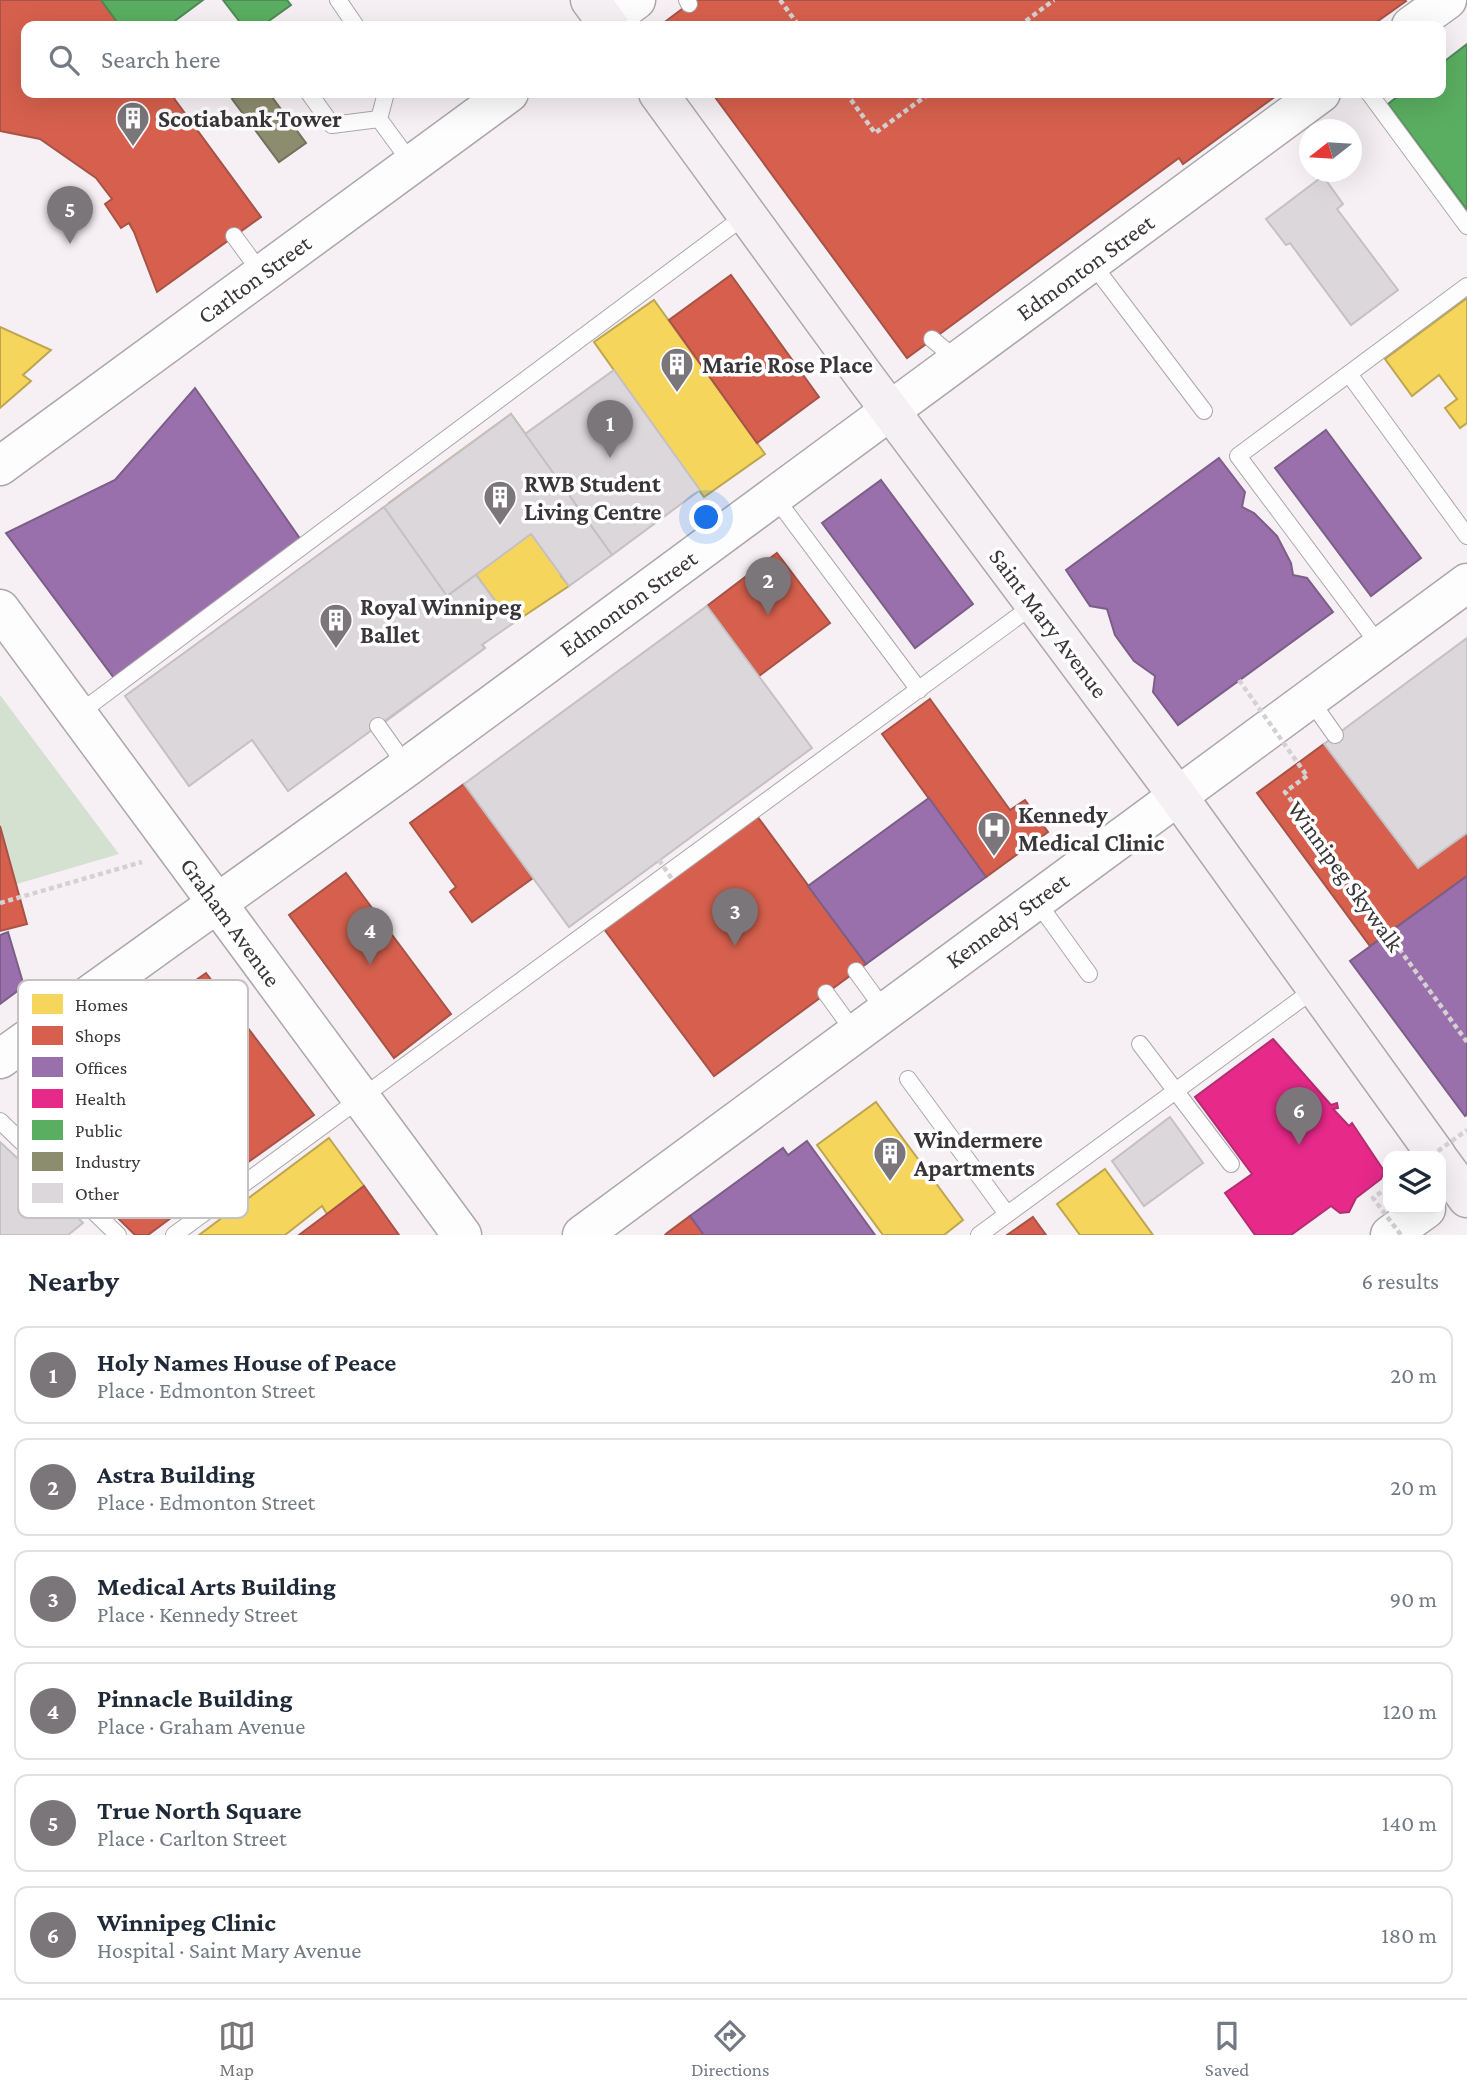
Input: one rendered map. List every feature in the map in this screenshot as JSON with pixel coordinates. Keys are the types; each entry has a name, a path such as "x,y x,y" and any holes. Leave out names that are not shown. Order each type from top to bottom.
{"main road":[{"name":"Saint Mary Avenue","path":"662,98 1177,795 1452,1179"}],"street":[{"path":"601,19 636,0"},
{"path":"1418,21 1447,0"},
{"name":"Carlton Street","path":"0,466 502,98"},
{"name":"Edmonton Street","path":"109,980 407,767 890,410 945,350 1091,262 1314,98"},
{"name":"Kennedy Street","path":"582,1235 1467,583"},
{"name":"Graham Avenue","path":"0,608 462,1235"},
{"name":"Edmonton Street","path":"0,1059 18,1046"},
{"path":"1390,1235 1419,1214"}],"lane":[{"path":"338,0 353,21"},
{"path":"313,98 332,125 379,119"},
{"path":"379,119 385,98"},
{"path":"1373,98 1467,226"},
{"path":"379,119 412,164"},
{"path":"78,714 272,581 747,214"},
{"path":"234,236 262,274"},
{"path":"1091,262 1203,411"},
{"path":"1380,646 1238,456 1467,286"},
{"path":"1349,373 1467,536"},
{"path":"774,496 919,690"},
{"path":"248,1181 1035,604"},
{"path":"1309,698 1335,736"},
{"path":"378,726 407,767"},
{"path":"1035,900 1089,974"},
{"path":"856,971 885,1010"},
{"path":"979,1235 1316,988"},
{"path":"825,993 855,1033"},
{"path":"1140,1044 1231,1164"},
{"path":"908,1079 1007,1214"},
{"path":"0,1121 18,1138"},
{"path":"100,1218 118,1235"},
{"path":"174,1235 198,1218"}],"path":[{"path":"780,0 795,21"},
{"path":"1026,21 1054,0"},
{"path":"850,98 875,134 923,98"},
{"name":"Winnipeg Skywalk","path":"1239,680 1307,776 1285,792 1467,1042"},
{"path":"659,860 672,879"},
{"path":"0,903 142,862"},
{"path":"1438,1151 1467,1130"},
{"path":"1383,1191 1373,1198 1383,1211"},
{"path":"1385,1214 1401,1235"}],"green space":[{"path":"0,695 119,854 10,886 0,851"}],"building: Homes":[{"path":"1467,298 1467,423 1460,428 1445,408 1457,399 1439,375 1412,396 1385,359"},
{"name":"Marie Rose Place","path":"654,300 765,454 704,497 594,342"},
{"path":"0,327 51,350 23,375 31,381 0,408"},
{"name":"RWB Student Living Centre","path":"511,414 605,543 561,576 569,586 512,624 476,575 453,591 389,503"},
{"name":"Windermere Apartments","path":"876,1102 963,1220 944,1235 883,1235 817,1145"},
{"path":"329,1138 364,1186 327,1214 322,1206 285,1235 199,1235 222,1218 248,1218 248,1198"},
{"path":"1105,1169 1153,1235 1080,1235 1057,1204"}],"building: Shops":[{"name":"Scotiabank Tower","path":"0,0 101,0 116,21 21,21 21,98 174,98 261,217 157,292 134,232 129,223 121,228 105,204 112,199 96,178 40,139 0,131"},
{"path":"694,0 1406,1 1378,21 666,21"},
{"path":"716,98 1273,98 1183,164 1179,158 907,358"},
{"path":"731,275 819,397 757,443 669,320"},
{"path":"777,553 830,623 759,676 707,606"},
{"path":"930,699 1010,810 1025,800 1048,832 986,877 882,734"},
{"path":"1324,744 1418,868 1467,833 1467,876 1370,946 1257,793"},
{"path":"464,784 533,878 472,922 450,892 456,887 410,823"},
{"path":"757,816 866,964 714,1076 604,929"},
{"path":"0,826 27,924 0,931"},
{"path":"346,873 451,1014 394,1058 289,915"},
{"path":"206,973 211,980 196,980"},
{"path":"248,1028 314,1115 248,1162"},
{"path":"364,1186 399,1235 299,1235 327,1214"},
{"path":"690,1216 704,1235 665,1235 667,1233"},
{"path":"1033,1217 1046,1235 1007,1235"},
{"path":"118,1218 171,1218 148,1235 135,1235"}],"building: Offices":[{"path":"195,388 301,540 114,678 6,533 115,480"},
{"path":"1326,430 1421,558 1371,596 1275,468"},
{"path":"1219,458 1245,492 1242,507 1254,513 1277,536 1291,563 1293,575 1307,578 1333,612 1178,725 1153,692 1155,676 1134,661 1115,635 1107,609 1090,606 1066,570"},
{"path":"881,480 973,604 915,648 822,523"},
{"path":"929,798 986,877 866,964 808,886"},
{"path":"1467,876 1467,1115 1465,1116 1350,961"},
{"path":"8,932 22,980 18,980 18,990 0,1004 0,935"},
{"path":"807,1141 875,1235 704,1235 690,1216 783,1148 788,1155"}],"building: Health":[{"path":"1273,1039 1331,1105 1337,1103 1338,1108 1333,1109 1349,1126 1352,1123 1383,1170 1381,1179 1356,1198 1349,1212 1340,1213 1331,1206 1291,1235 1255,1235 1225,1193 1252,1174 1195,1097"}],"building: Public":[{"path":"101,0 203,0 175,21 116,21"},
{"path":"223,0 287,0 291,5 269,21 239,21"},
{"path":"1467,44 1467,210 1388,104 1396,98 1446,98 1446,60"}],"building: Industry":[{"path":"273,98 306,143 279,162 232,99"}],"building: Other":[{"path":"1315,182 1327,182 1343,204 1337,209 1398,290 1351,325 1290,243 1286,245 1266,219"},
{"path":"614,370 700,490 612,555 525,434"},
{"path":"511,414 612,555 569,586 531,534 447,596 485,648 386,721 283,581"},
{"name":"Royal Winnipeg Ballet","path":"384,507 447,596 476,575 512,624 482,645 485,648 288,791 252,740 189,786 125,696"},
{"path":"707,606 812,748 569,927 464,784"},
{"path":"1467,638 1467,833 1418,868 1324,744"},
{"path":"1170,1117 1203,1163 1144,1206 1112,1161"},
{"path":"0,1142 18,1159 18,1218 78,1218 83,1223 68,1235 0,1235"}],"place":[{"name":"Scotiabank Tower","path":"133,148"},
{"name":"True North Square","path":"70,244"},
{"name":"Marie Rose Place","path":"677,394"},
{"name":"Holy Names House of Peace","path":"610,458"},
{"name":"RWB Student Living Centre","path":"500,527"},
{"name":"Astra Building","path":"768,615"},
{"name":"Royal Winnipeg Ballet","path":"336,650"},
{"name":"Kennedy Medical Clinic","path":"994,858"},
{"name":"Medical Arts Building","path":"735,946"},
{"name":"Pinnacle Building","path":"370,965"},
{"name":"Winnipeg Clinic","path":"1299,1145"},
{"name":"Windermere Apartments","path":"890,1183"}]}
